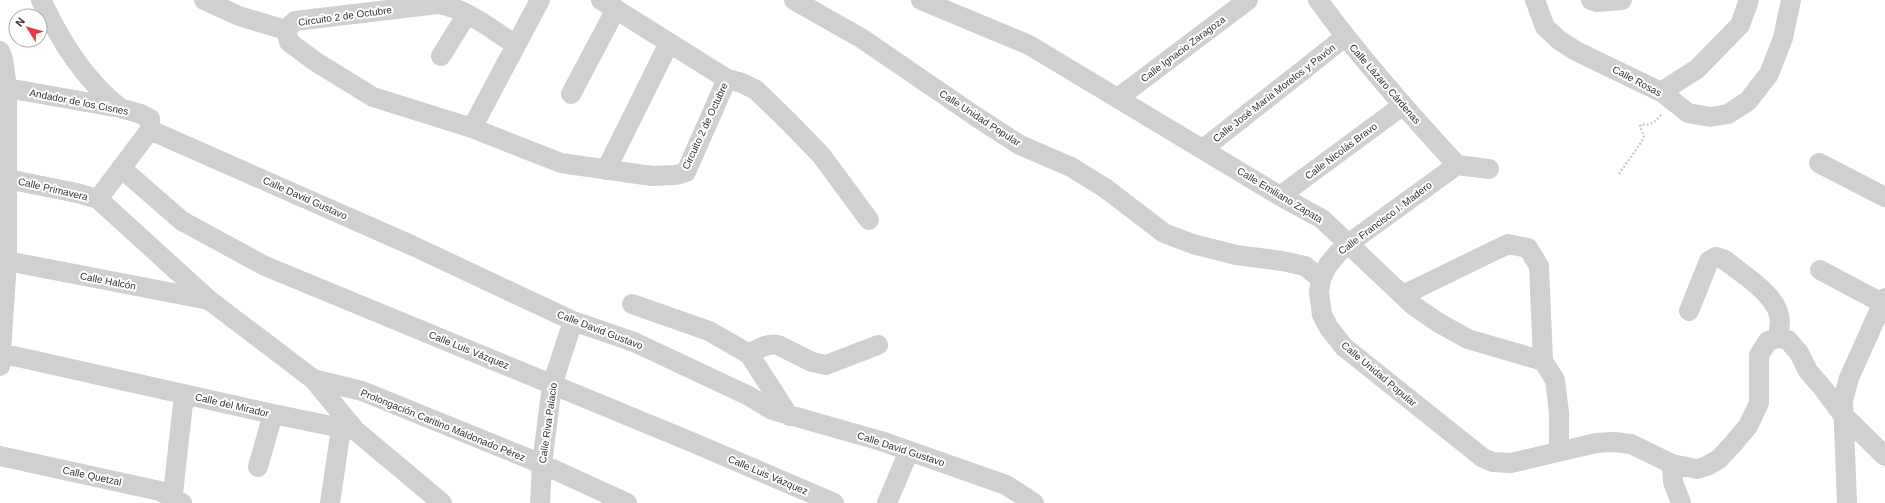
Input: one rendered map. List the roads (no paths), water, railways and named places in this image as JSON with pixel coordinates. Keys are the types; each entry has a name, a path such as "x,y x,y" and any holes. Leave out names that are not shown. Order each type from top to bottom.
{"street":[{"path":"41,0 59,35 78,65 101,93 120,108"},
{"path":"204,0 238,16 286,30"},
{"path":"472,128 540,0"},
{"name":"Calle Unidad Popular","path":"794,0 862,38 1020,145 1072,167 1105,188 1164,233 1192,244 1236,255 1282,261 1305,266 1321,279 1319,292 1322,315 1329,328 1344,347 1483,458 1493,462 1511,463 1596,443 1614,442 1631,444 1672,464 1697,469 1708,466 1719,459 1748,426 1759,403 1759,355 1768,341 1778,338"},
{"name":"Calle Emiliano Zapata","path":"921,0 1029,45 1280,196 1322,219 1414,306 1439,323 1468,339 1543,361"},
{"name":"Calle Ignacio Zaragoza","path":"1118,98 1248,0"},
{"name":"Calle Lázaro Cárdenas","path":"1318,0 1345,37 1402,106 1457,165"},
{"name":"Calle Rosas","path":"1535,0 1545,27 1559,40 1576,51 1667,96 1688,113 1710,117 1728,114 1748,101 1769,74 1784,38 1791,0"},
{"path":"1591,0 1597,2 1622,0"},
{"path":"1667,96 1697,69 1740,25 1749,0"},
{"name":"Circuito 2 de Octubre","path":"516,45 467,14 450,6 438,4 295,21 286,30 289,42 316,62 373,97 472,128 561,163 652,176 676,175 686,172 727,79 608,5"},
{"path":"571,94 608,5"},
{"path":"441,56 467,14"},
{"name":"Calle José María Morelos y Pavón","path":"1203,149 1345,37"},
{"path":"606,170 669,43"},
{"path":"0,51 3,59 6,88 4,132 7,179 7,261 0,357"},
{"path":"727,79 742,83 756,90 789,122 821,155 869,220"},
{"name":"Andador de los Cisnes","path":"6,88 120,108 141,114 150,125"},
{"name":"Calle Nicolás Bravo","path":"1280,196 1402,106"},
{"name":"Calle Primavera","path":"7,179 77,193 98,199 150,125"},
{"name":"Calle David Gustavo","path":"150,125 573,321 634,342 749,396 772,410 880,441 1006,485 1034,503"},
{"path":"1819,163 1885,197"},
{"path":"1457,165 1489,169"},
{"name":"Calle Francisco I. Madero","path":"1321,279 1338,253 1348,244 1457,165"},
{"name":"Calle Luis Vázquez","path":"121,168 182,221 266,266 552,385 694,442 834,503"},
{"name":"Prolongación Caritino Maldonado Pérez","path":"98,199 209,300 313,379 362,391 542,464 627,503"},
{"path":"1403,295 1508,244 1528,248 1539,266 1543,361 1555,380 1559,413 1559,451"},
{"path":"1689,311 1709,261 1716,257 1725,260 1767,294 1775,306 1780,321 1778,338 1788,340 1799,353 1808,371 1843,415 1885,456"},
{"name":"Calle Halcón","path":"7,261 209,300"},
{"path":"1820,270 1884,300 1849,378 1842,400 1847,503"},
{"path":"632,304 709,331 749,354 789,416"},
{"name":"Calle Riva Palacio","path":"540,503 542,464 552,385 573,321"},
{"path":"749,354 764,346 772,344 778,345 812,362 826,365 878,345"},
{"name":"Calle del Mirador","path":"0,357 184,394 349,430 442,503"},
{"path":"313,379 349,430 330,503"},
{"path":"175,501 184,394"},
{"path":"258,467 273,414"},
{"path":"887,503 909,451"},
{"name":"Calle Quetzal","path":"0,456 160,491 175,501"},
{"path":"1672,464 1673,482 1681,503"}]}
